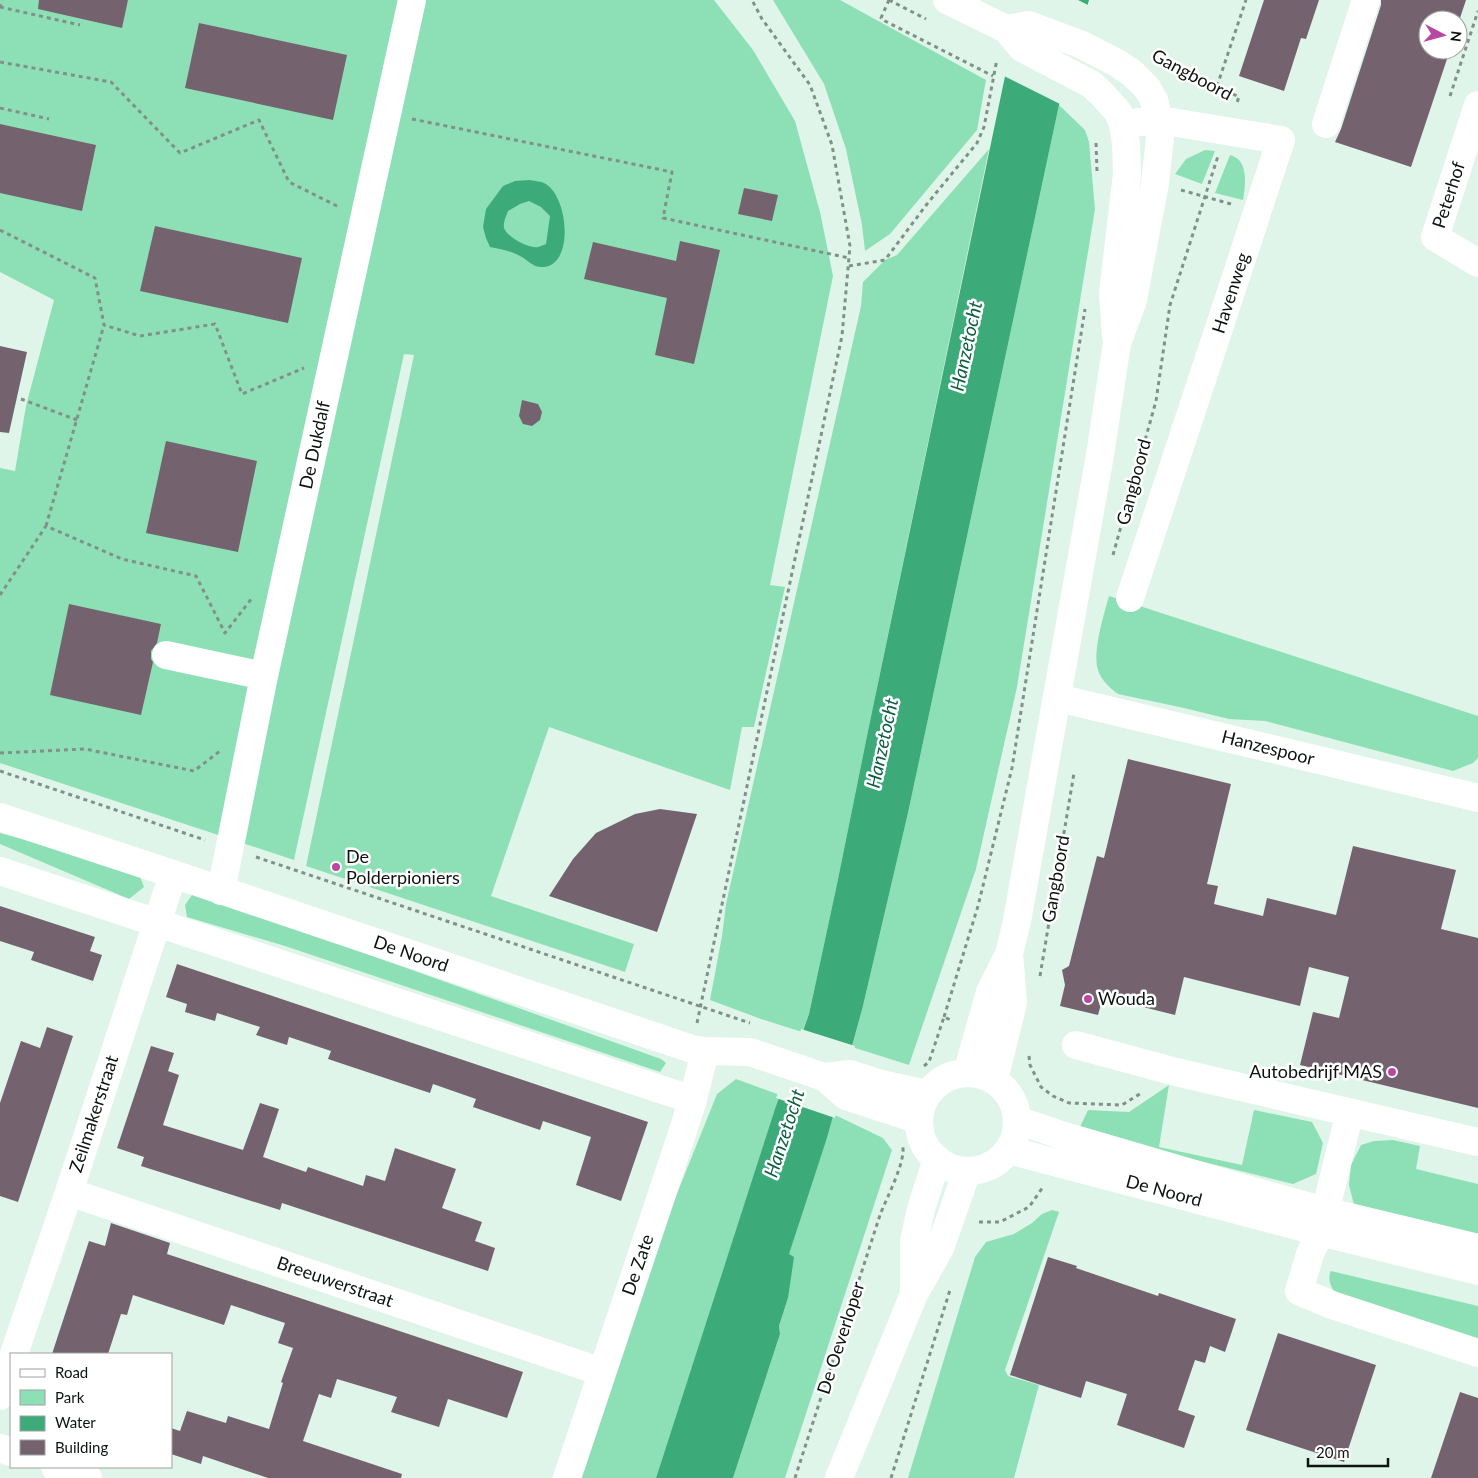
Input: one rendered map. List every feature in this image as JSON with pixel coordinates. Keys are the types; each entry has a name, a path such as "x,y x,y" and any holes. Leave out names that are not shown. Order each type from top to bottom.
{"street":[{"name":"De Dukdalf","path":"221,891 264,676 412,0"},
{"name":"Gangboord","path":"948,0 1006,28 1022,48 1091,84 1118,112 1124,124 1127,174 1113,293 1117,343"},
{"path":"1326,124 1366,0"},
{"name":"Gangboord","path":"967,1073 990,992 1009,954 1018,920 1100,455 1117,343 1133,300 1155,183 1160,138 1159,120 1154,100 1147,88 1132,73 1080,44 1029,25 1006,28"},
{"name":"Peterhof","path":"1478,105 1435,237 1478,263"},
{"name":"Havenweg","path":"1124,124 1159,120 1281,140 1130,598"},
{"path":"166,655 264,676"},
{"name":"Hanzespoor","path":"1058,698 1478,798"},
{"name":"De Noord","path":"0,818 699,1050 750,1052 824,1077 846,1096 896,1099 928,1094"},
{"path":"0,871 693,1100"},
{"name":"Zeilmakerstraat","path":"14,1353 173,874"},
{"name":"Gangboord","path":"994,1080 1013,1003 1009,954"},
{"path":"1076,1045 1176,1072 1478,1142"},
{"name":"De Zate","path":"567,1478 693,1100 699,1050"},
{"path":"981,1074 994,1080 1004,1088 1015,1108 1017,1120 1013,1141 1008,1150 997,1161 982,1168 967,1170 951,1168 937,1160 927,1148 920,1135 919,1120 921,1106 928,1094 938,1083 952,1075 981,1074"},
{"name":"De Noord","path":"896,1099 919,1120"},
{"path":"1350,1112 1323,1221 1310,1254 1299,1291 1332,1305 1478,1353"},
{"name":"De Noord","path":"1017,1120 1478,1271"},
{"name":"De Noord","path":"1008,1150 1323,1221 1478,1248"},
{"path":"914,1294 914,1241 921,1209 937,1160"},
{"path":"839,1478 914,1294 940,1248 967,1170"},
{"name":"Breeuwerstraat","path":"69,1192 602,1372"},
{"path":"0,1396 10,1365"},
{"path":"58,1468 88,1478"}],"path":[{"path":"2,0 0,7 80,25"},
{"path":"699,1050 700,1005 842,336 849,266 850,246 832,145 810,85 762,19 752,0"},
{"path":"888,0 880,18 993,76"},
{"path":"1218,86 1246,0"},
{"name":"Gangboord","path":"1110,564 1156,400 1170,305 1239,96 1147,51"},
{"path":"849,266 885,260 926,204 977,143 984,126 997,57"},
{"path":"0,62 111,82 180,153 260,120 290,182 364,219"},
{"path":"0,108 49,118"},
{"path":"388,114 672,172 663,218 849,258"},
{"path":"1096,139 1098,175"},
{"path":"0,230 95,278 104,325 46,526 0,595"},
{"path":"944,1017 978,906 1012,768 1086,307"},
{"path":"104,325 140,336 215,324 242,394 335,355"},
{"path":"22,399 77,420"},
{"path":"46,526 122,559 196,576 225,633 255,594"},
{"path":"0,753 85,749 194,771 254,724"},
{"name":"Gangboord","path":"1040,977 1075,766"},
{"path":"0,771 758,1026"},
{"path":"1069,1103 1122,1105 1176,1072"},
{"name":"De Oeverloper","path":"795,1478 886,1198 901,1164 904,1148 901,1141"},
{"path":"891,1478 950,1289"}],"green space":[{"path":"0,0 714,0 753,50 795,121 820,212 833,276 770,585 785,587 754,727 742,727 730,790 549,727 491,896 634,944 625,972 306,866 414,355 404,354 294,860 0,763 0,468 15,471 26,406 54,300 0,272"},
{"path":"773,0 840,0 986,80 977,130 890,234 865,251 862,225 846,149 824,84"},
{"path":"1059,105 1085,130 1089,142 1095,209 1017,687 976,869 909,1065 852,1047 908,813"},
{"path":"989,149 837,884 809,1014 802,1032 710,1000 726,904 861,306 863,282 885,260 897,255"},
{"path":"1205,150 1215,151 1202,184 1175,174 1186,159"},
{"path":"1230,155 1238,159 1245,173 1243,200 1215,193"},
{"path":"1109,596 1478,716 1478,758 1473,763 1453,771 1265,721 1229,719 1118,694 1101,677 1096,654 1099,633"},
{"path":"0,833 139,874 144,887 129,899 0,844"},
{"path":"194,892 661,1059 666,1063 660,1072 285,946 187,917 185,905"},
{"path":"736,1079 780,1095 656,1478 580,1478 662,1231 717,1094"},
{"path":"1169,1085 1159,1147 1242,1165 1254,1110 1312,1122 1323,1143 1316,1174 1293,1184 1078,1131 1088,1110 1129,1112"},
{"path":"833,1114 883,1138 892,1150 785,1478 733,1478 780,1334 779,1326 788,1298 788,1254 827,1138"},
{"path":"1393,1140 1420,1146 1416,1169 1478,1184 1478,1235 1354,1205 1349,1185 1351,1165 1361,1145 1374,1141"},
{"path":"1052,1210 1059,1212 1005,1370 1008,1376 1039,1385 1014,1478 908,1478 975,1257 986,1242 1014,1234 1032,1223 1042,1214"},
{"path":"1331,1271 1478,1306 1478,1341 1335,1293 1329,1279"}],"water":[{"name":"Hanzetocht","path":"1021,0 1089,0 1059,105 908,813 863,1006 827,1138 789,1254 794,1257 788,1298 779,1326 780,1334 733,1478 656,1478 775,1109 809,1014"},
{"path":"529,180 544,183 552,190 558,200 565,228 564,242 560,254 554,263 540,267 513,253 490,247 483,227 486,209 503,186 515,181","holes":["529,201 541,207 550,216 546,244 538,247 529,246 509,235 504,228 508,211 520,204"]}],"pier":[{"path":"1018,0 1078,0 1088,5 1080,45 1068,78 1062,105 1002,75"},
{"path":"801,1029 855,1046 835,1118 776,1098"}],"building":[{"path":"39,0 128,0 122,28 38,9"},
{"path":"1264,0 1319,0 1306,39 1301,38 1284,91 1239,76"},
{"path":"1381,0 1466,0 1463,10 1418,10 1418,60 1447,60 1411,167 1335,142 1341,129"},
{"path":"199,23 347,55 333,120 185,88"},
{"path":"0,124 96,145 82,211 0,193"},
{"path":"744,188 778,195 772,221 738,214"},
{"path":"155,226 302,258 288,323 140,291"},
{"path":"680,241 720,250 694,364 655,355 667,298 584,279 593,242 676,261"},
{"path":"0,346 27,352 9,433 0,432"},
{"path":"522,400 538,404 542,412 540,420 532,426 523,424 519,416"},
{"path":"166,441 257,461 238,552 146,533"},
{"path":"69,604 161,624 157,643 151,651 153,662 141,715 50,695"},
{"path":"1128,759 1231,784 1207,884 1218,886 1214,904 1263,916 1267,898 1336,915 1353,846 1456,870 1441,929 1478,938 1478,1108 1300,1065 1313,1012 1339,1018 1349,977 1309,967 1300,1006 1184,977 1175,1015 1103,997 1098,1015 1060,1006 1065,985 1062,970 1069,966 1097,856 1104,858"},
{"path":"660,809 697,814 657,932 549,896 573,859 596,833 635,814"},
{"path":"0,906 95,937 90,951 102,955 93,981 31,960 34,952 0,941"},
{"path":"177,964 648,1122 621,1201 576,1185 591,1137 543,1121 540,1130 473,1107 476,1099 433,1084 430,1093 328,1059 331,1051 289,1037 287,1045 256,1035 260,1027 217,1013 215,1021 185,1012 187,1004 166,997"},
{"path":"47,1027 73,1036 18,1202 0,1196 0,1103 21,1041 40,1048"},
{"path":"151,1046 174,1053 168,1071 179,1075 163,1125 243,1150 260,1103 279,1109 263,1157 306,1172 308,1167 363,1186 366,1175 385,1181 395,1148 456,1169 442,1208 482,1222 475,1241 495,1248 488,1271 282,1203 280,1210 141,1166 144,1157 117,1148"},
{"path":"111,1223 170,1243 167,1254 523,1372 507,1418 448,1399 439,1427 391,1412 397,1397 337,1379 331,1398 319,1394 303,1441 402,1474 401,1478 268,1478 203,1456 201,1464 172,1454 172,1428 180,1431 187,1411 226,1423 228,1416 269,1429 283,1383 281,1382 293,1348 278,1343 285,1323 231,1305 224,1325 133,1295 127,1315 121,1314 108,1353 52,1353 89,1241 105,1246"},
{"path":"1048,1257 1158,1296 1159,1293 1236,1319 1225,1352 1210,1346 1205,1363 1195,1360 1178,1410 1195,1416 1184,1448 1117,1425 1127,1394 1086,1381 1081,1398 1010,1375"},
{"path":"1278,1333 1376,1365 1344,1462 1246,1430"},
{"path":"1460,1392 1478,1398 1478,1478 1431,1478"}],"place":[{"name":"De Polderpioniers","path":"336,867"},
{"name":"Wouda","path":"1088,999"},
{"name":"Autobedrijf MAS","path":"1392,1072"}]}
